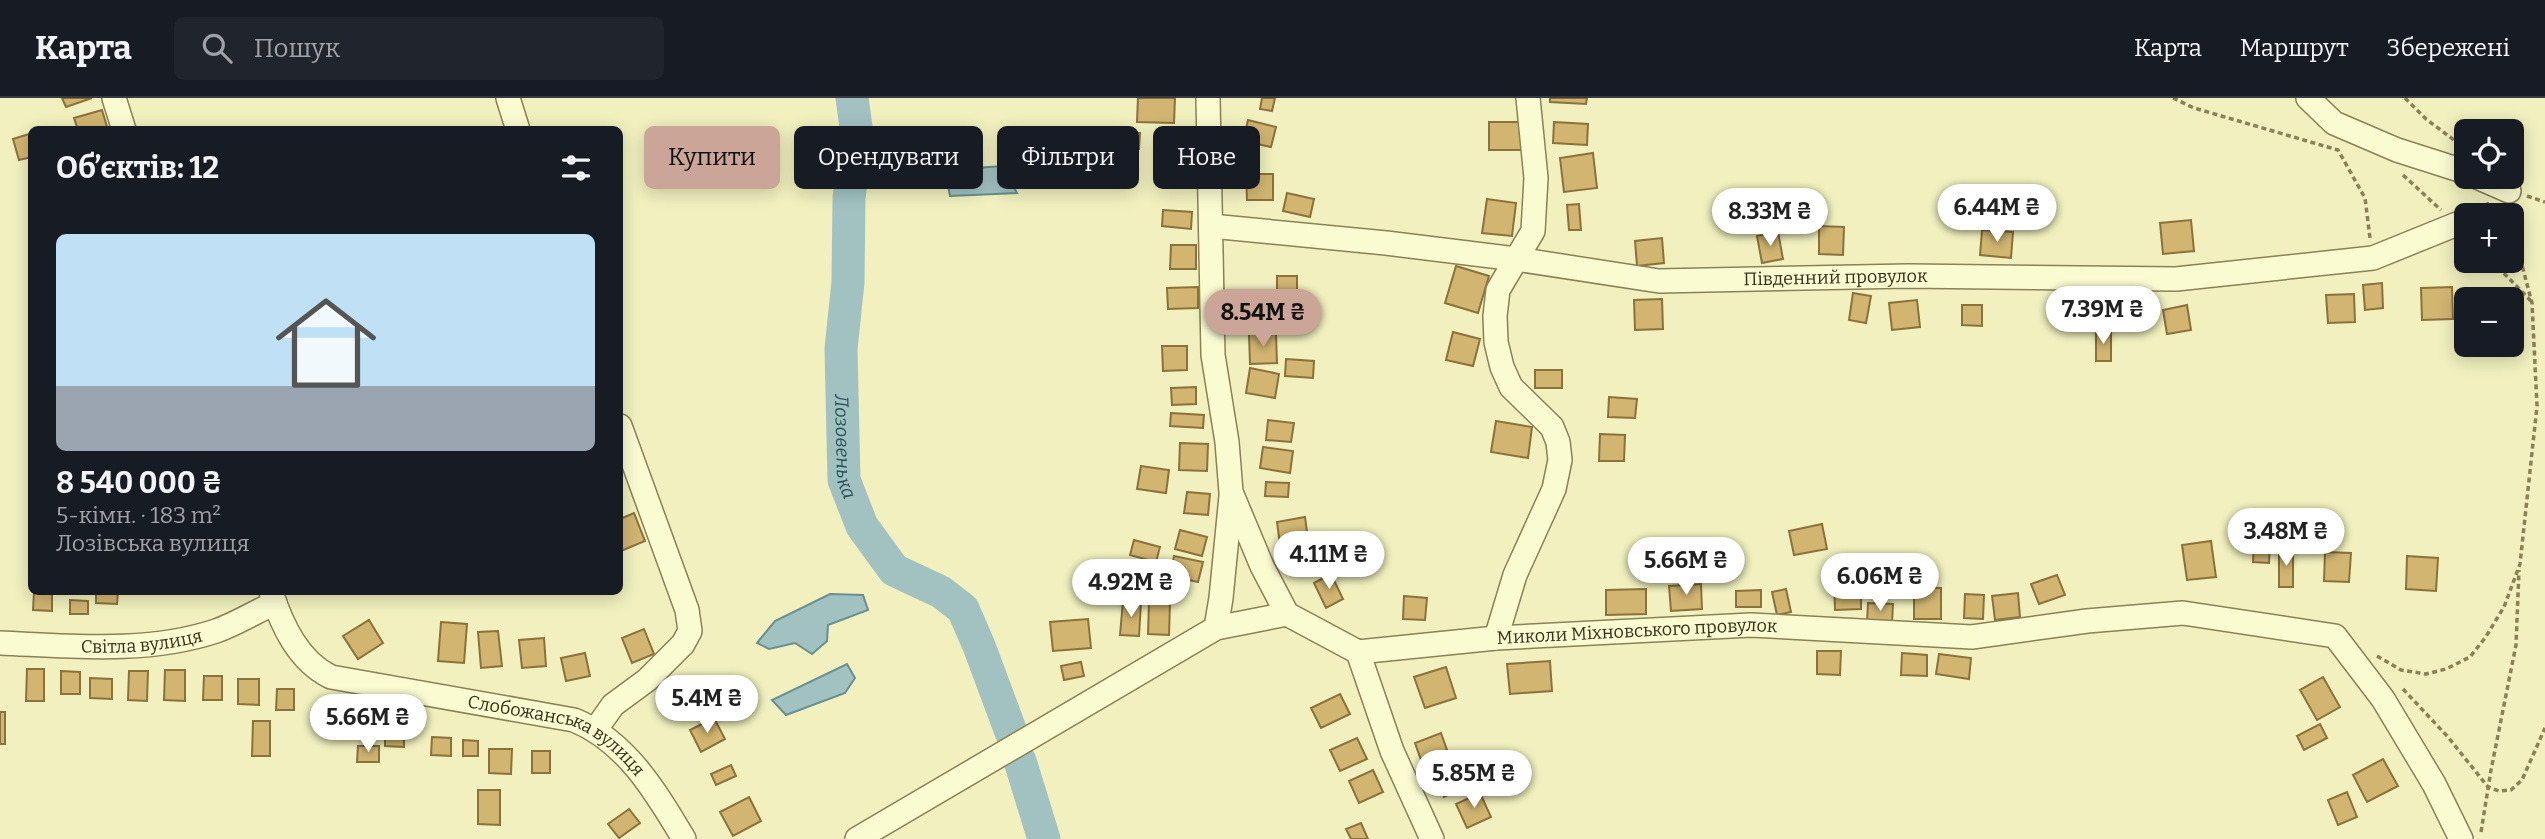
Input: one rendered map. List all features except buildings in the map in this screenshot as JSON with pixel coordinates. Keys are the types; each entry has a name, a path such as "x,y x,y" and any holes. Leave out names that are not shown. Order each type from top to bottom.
{"street":[{"path":"114,98 123,126"},
{"path":"508,98 517,126"},
{"path":"1208,98 1213,355 1227,442 1231,492 1216,628"},
{"path":"1496,638 1516,575 1554,489 1560,460 1558,442 1552,427 1511,387 1502,367 1496,342 1498,290 1534,231 1536,178 1528,98"},
{"path":"2308,98 2334,123 2396,150 2454,168"},
{"path":"2504,189 2509,191"},
{"name":"Південний провулок","path":"1212,226 1517,258 1659,281 1908,276 2176,279 2373,258 2454,225"},
{"path":"596,729 613,705 646,680 683,644 690,631 687,610 623,434"},
{"path":"1231,492 1262,566 1287,614 1358,652 1392,751 1432,839"},
{"name":"Слобожанська вулиця","path":"273,597 302,655 310,664 331,677 574,720 596,729 641,771 684,839"},
{"name":"Світла вулиця","path":"0,643 80,647 166,644 217,630 273,597"},
{"name":"Миколи Міхновського провулок","path":"1358,652 1496,638 1751,625 1972,637 2087,621 2183,613 2335,636 2383,699 2434,784 2461,839"},
{"path":"857,839 1216,628 1287,614"}],"path":[{"path":"2173,98 2193,108 2338,150 2365,198 2373,258"},
{"path":"2405,98 2426,119 2454,140"},
{"path":"2479,839 2516,645 2520,564 2537,406 2532,303 2519,254 2509,191"},
{"path":"2503,273 2532,303"},
{"path":"2378,664 2369,653 2401,670 2426,674 2446,669 2470,657 2504,607 2520,564"},
{"path":"2396,682 2448,737 2488,788 2511,790 2522,780 2545,728"}],"water":[{"path":"997,166 997,189 1015,189 1017,193 950,196 949,189 983,189 983,167"},
{"path":"830,594 863,595 868,610 828,625 827,641 812,654 795,643 769,649 757,643 775,621"},
{"path":"847,664 855,678 845,693 786,715 772,700"}],"waterway":[{"name":"Лозовенька","path":"852,98 857,134 849,198 848,282 841,349 844,480 862,526 894,570 941,592 963,609 1011,732"},
{"name":"Лозовенька","path":"1020,761 1044,839"}]}
